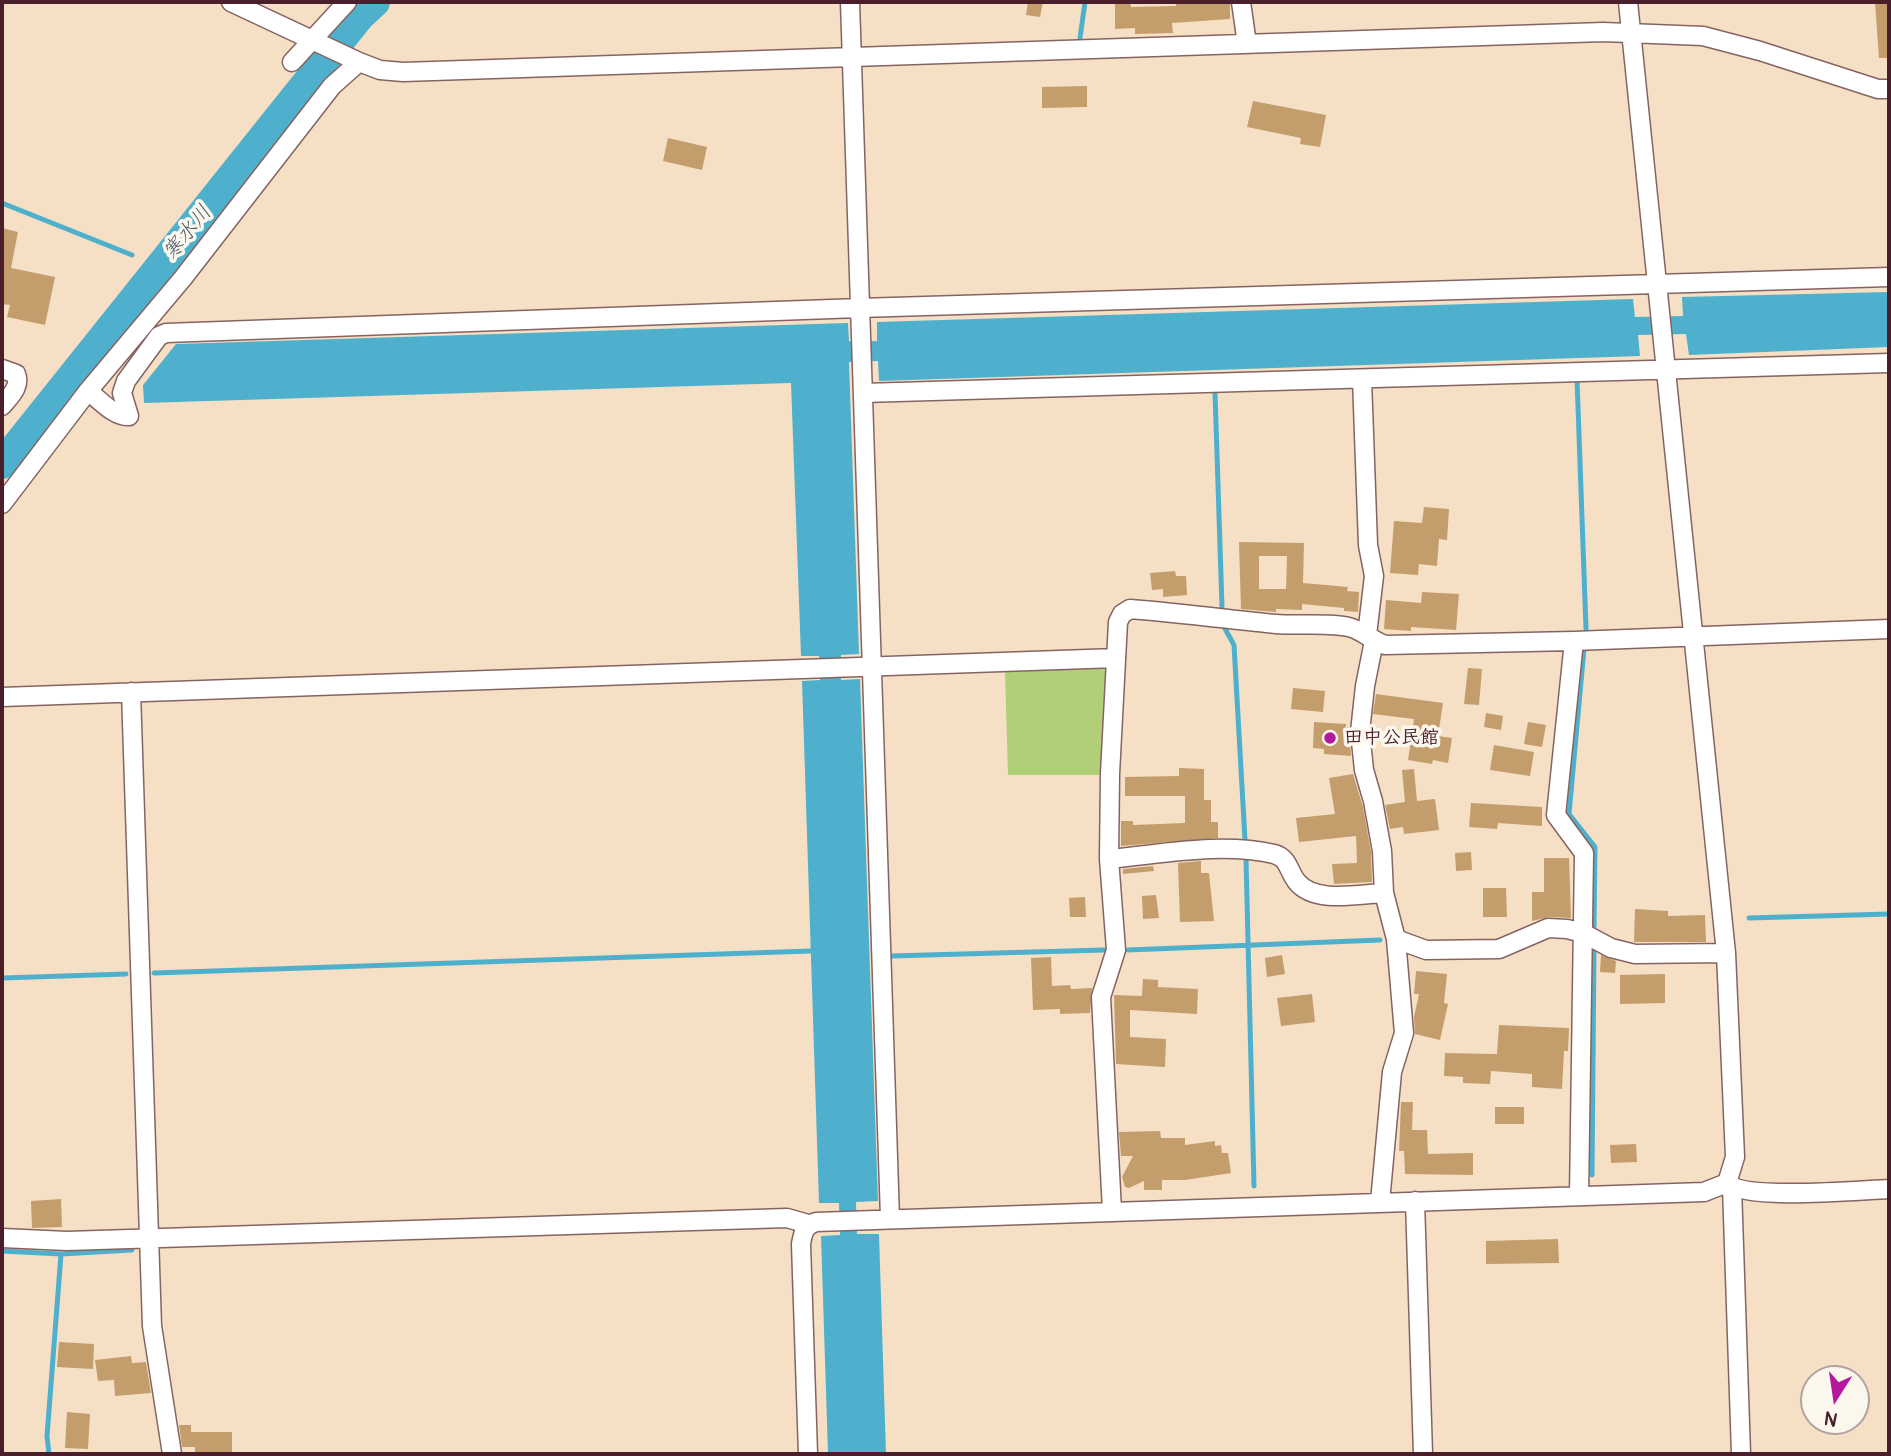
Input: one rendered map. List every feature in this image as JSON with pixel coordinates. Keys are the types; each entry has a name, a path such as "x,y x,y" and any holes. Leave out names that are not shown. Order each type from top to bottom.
{"street":[{"path":"231,2 356,60 380,69 403,72 1590,32 1703,36 1760,51 1878,89 1889,89"},
{"path":"292,62 347,2"},
{"path":"850,2 890,1218"},
{"path":"1241,2 1247,44"},
{"path":"1628,2 1726,953 1735,1157 1730,1186 1741,1454"},
{"path":"2,504 88,391 183,278 332,86 356,60"},
{"path":"88,391 114,412 129,416 122,393 126,381 159,336 166,333 1889,276"},
{"path":"863,393 1889,363"},
{"path":"2,369 16,374 18,380 16,389 2,406"},
{"path":"1362,379 1368,545 1374,576 1371,638 1360,732 1364,770 1374,802 1382,851 1384,893 1396,939 1404,1033 1392,1072 1380,1202"},
{"path":"1111,1211 1101,997 1116,950 1110,859 1110,774 1118,622 1122,614 1130,609 1277,624 1349,627 1385,645 1889,629"},
{"path":"1574,641 1556,815 1584,853 1579,1196"},
{"path":"2,697 1116,658"},
{"path":"131,692 152,1326 172,1454"},
{"path":"1110,859 1224,848 1277,855 1286,860 1297,882 1321,895 1384,893"},
{"path":"1396,939 1426,950 1499,949 1548,928 1583,933 1611,948 1635,954 1726,953"},
{"path":"2,1238 68,1241 148,1239 787,1218 808,1224 890,1218 1704,1192 1730,1186 1756,1193 1889,1189"},
{"path":"1415,1201 1423,1454"},
{"path":"808,1224 801,1244 808,1454"}],"green space":[{"path":"1109,668 1103,775 1008,775 1005,672"}],"water":[{"path":"1889,292 1889,347 1689,355 1686,334 1638,335 1640,356 879,381 878,361 849,362 859,654 841,655 841,680 860,679 878,1201 856,1202 857,1234 879,1234 886,1454 828,1454 821,1236 840,1235 839,1203 819,1203 802,681 820,680 819,656 801,656 791,383 144,403 143,385 176,344 848,323 849,341 852,342 877,341 877,322 1633,299 1635,317 1683,316 1682,297"}],"building":[{"path":"1028,2 1043,2 1040,17 1026,15"},
{"path":"1115,2 1130,2 1131,7 1176,6 1176,2 1230,2 1230,19 1172,23 1173,33 1135,34 1135,28 1115,29"},
{"path":"1875,2 1889,2 1889,58 1879,58"},
{"path":"1087,86 1087,107 1042,108 1042,87"},
{"path":"1253,101 1326,115 1320,147 1300,144 1301,138 1247,127"},
{"path":"668,138 707,147 702,170 663,161"},
{"path":"2,228 18,232 11,268 55,277 45,325 7,317 10,305 2,304"},
{"path":"1424,507 1449,509 1447,540 1439,539 1437,566 1419,564 1418,575 1390,573 1394,521 1422,523"},
{"path":"1239,542 1304,543 1303,583 1348,587 1347,591 1359,592 1358,612 1302,604 1302,610 1276,609 1276,612 1241,609","holes":["1259,556 1287,556 1286,589 1259,589"]},
{"path":"1175,571 1176,576 1186,576 1187,595 1163,597 1163,589 1152,590 1150,573"},
{"path":"1422,592 1459,594 1456,630 1411,627 1411,631 1384,629 1386,600 1421,603"},
{"path":"1468,668 1482,669 1479,705 1464,704"},
{"path":"1293,688 1325,691 1323,712 1291,709"},
{"path":"1376,694 1443,703 1438,736 1452,738 1448,763 1433,760 1432,764 1408,760 1414,719 1373,714"},
{"path":"1486,713 1503,716 1501,730 1484,727"},
{"path":"1314,722 1346,724 1346,727 1349,727 1351,756 1324,754 1324,749 1313,748"},
{"path":"1528,722 1546,725 1542,747 1524,744"},
{"path":"1494,745 1534,752 1530,776 1490,770"},
{"path":"1179,768 1204,769 1204,800 1211,800 1211,822 1218,822 1218,838 1121,846 1121,821 1133,821 1133,825 1185,823 1185,796 1125,796 1125,777 1179,776"},
{"path":"1414,769 1417,801 1435,799 1439,830 1404,834 1403,827 1390,829 1385,805 1405,802 1402,770"},
{"path":"1353,774 1363,807 1371,852 1372,882 1334,884 1332,864 1357,863 1356,836 1299,842 1296,818 1335,814 1329,778"},
{"path":"1471,803 1542,807 1542,826 1498,823 1497,829 1469,827"},
{"path":"1471,852 1472,870 1456,871 1455,853"},
{"path":"1544,858 1569,858 1571,918 1549,917 1532,921 1532,892 1544,892"},
{"path":"1201,861 1201,873 1209,873 1214,921 1180,922 1178,863"},
{"path":"1153,866 1154,871 1123,874 1123,869"},
{"path":"1483,888 1506,888 1507,917 1483,917"},
{"path":"1156,895 1159,918 1143,919 1142,896"},
{"path":"1085,897 1086,917 1070,917 1069,898"},
{"path":"1635,909 1668,911 1668,916 1705,915 1706,942 1634,942"},
{"path":"1282,955 1285,974 1267,977 1265,958"},
{"path":"1601,955 1616,961 1615,973 1600,972"},
{"path":"1051,957 1052,986 1092,988 1090,1013 1060,1014 1060,1009 1033,1010 1031,958"},
{"path":"1416,971 1447,974 1444,1003 1448,1004 1440,1040 1415,1034 1414,1017 1419,994 1414,994"},
{"path":"1665,974 1665,1003 1620,1004 1620,975"},
{"path":"1143,979 1158,980 1158,987 1198,989 1197,1014 1130,1010 1130,1037 1166,1039 1165,1067 1116,1064 1114,995 1142,996"},
{"path":"1312,994 1315,1022 1281,1026 1277,998"},
{"path":"1499,1025 1569,1028 1568,1051 1564,1051 1562,1089 1532,1087 1532,1074 1491,1071 1490,1084 1463,1083 1463,1077 1444,1076 1445,1053 1497,1054"},
{"path":"1401,1102 1413,1102 1412,1130 1427,1130 1428,1154 1473,1153 1473,1175 1405,1174 1404,1151 1399,1151"},
{"path":"1495,1107 1524,1107 1524,1124 1495,1124"},
{"path":"1160,1131 1161,1138 1185,1138 1185,1145 1215,1141 1215,1146 1221,1145 1222,1153 1228,1153 1231,1173 1185,1180 1162,1180 1162,1190 1144,1190 1144,1181 1129,1188 1125,1187 1122,1177 1133,1156 1121,1156 1119,1132"},
{"path":"1636,1144 1637,1162 1611,1163 1610,1145"},
{"path":"61,1199 62,1227 32,1228 31,1201"},
{"path":"1558,1239 1559,1263 1486,1264 1486,1241"},
{"path":"59,1342 94,1344 93,1369 57,1367"},
{"path":"131,1356 132,1363 146,1362 151,1393 115,1396 114,1380 98,1381 95,1360"},
{"path":"67,1412 90,1414 88,1449 65,1448"},
{"path":"179,1425 191,1425 191,1432 232,1432 232,1454 195,1454 195,1447 182,1447"}],"waterway":[{"name":"寒水川","path":"2,464 360,16 375,2"},
{"path":"1080,38 1085,2"},
{"path":"2,203 132,255"},
{"path":"1577,379 1586,629"},
{"path":"1215,393 1222,607"},
{"path":"1223,625 1234,645 1245,840"},
{"path":"1584,649 1569,814 1595,847 1594,928"},
{"path":"1246,859 1254,1186"},
{"path":"1749,918 1889,914"},
{"path":"1128,950 1380,940"},
{"path":"1592,1175 1594,949"},
{"path":"891,956 1104,950"},
{"path":"154,973 811,951"},
{"path":"2,978 126,974"},
{"path":"2,1251 61,1254 132,1250"},
{"path":"49,1454 47,1436 61,1254"}],"place":[{"name":"田中公民館","path":"1330,738"}]}
